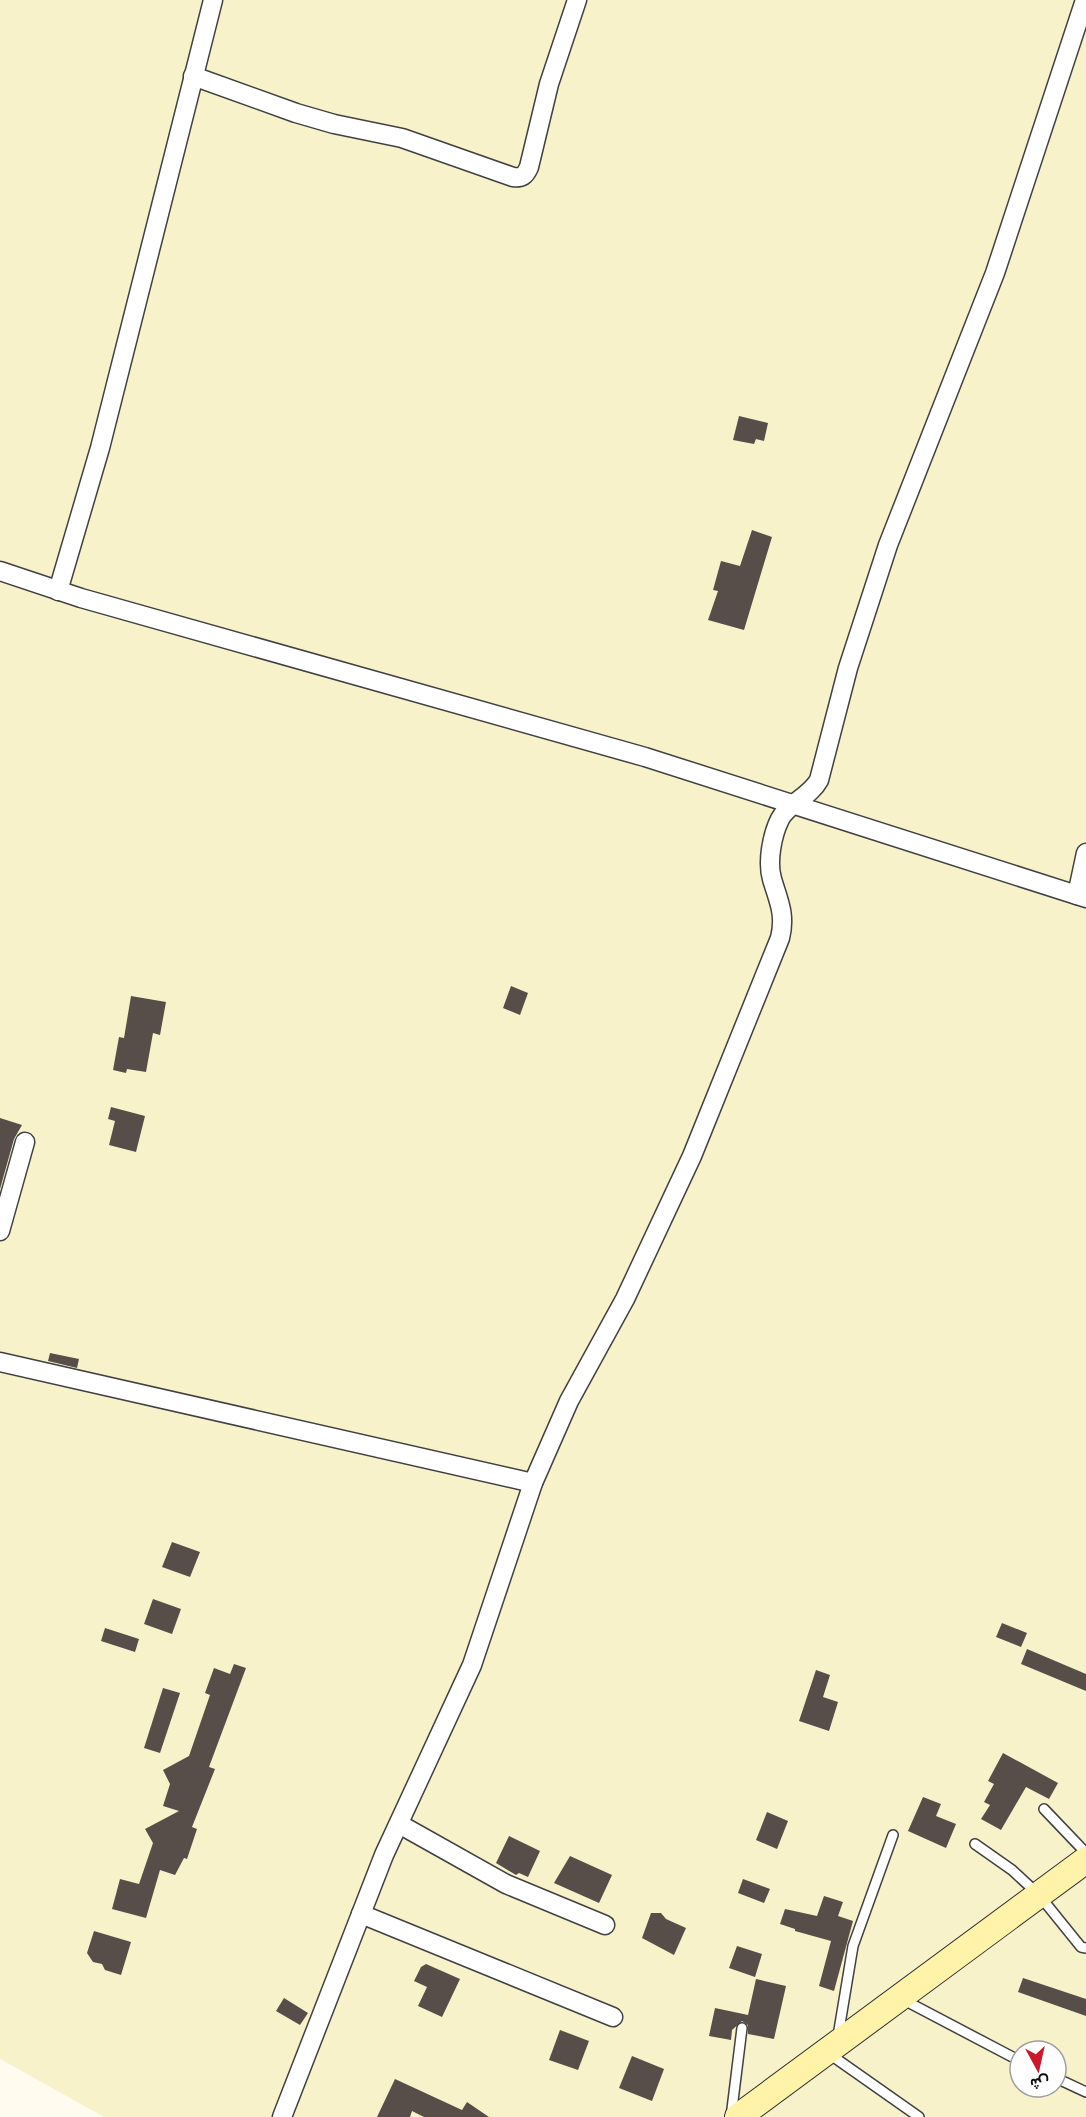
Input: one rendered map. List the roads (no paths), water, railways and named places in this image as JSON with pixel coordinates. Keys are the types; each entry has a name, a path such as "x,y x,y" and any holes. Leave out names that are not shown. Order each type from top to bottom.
{"street":[{"path":"58,591 100,448 213,0"},
{"path":"193,76 296,113 402,138 513,177 520,177 526,175 529,167 549,84 577,0"},
{"path":"286,2116 361,1914 399,1824 472,1665 533,1483 569,1401 625,1299 692,1155 780,938 783,914 771,874 771,853 780,817 814,789 819,780 848,668 876,578 995,273 1085,0"},
{"path":"0,571 58,591 645,757 1081,896 1086,853"},
{"path":"0,1231 25,1142"},
{"path":"0,1362 533,1483"},
{"path":"399,1824 506,1884 605,1925"},
{"path":"738,2117 1086,1860"},
{"path":"361,1914 613,2017"}],"lane":[{"path":"1044,1809 1086,1853"},
{"path":"893,1835 853,1946 832,2048 919,2117"},
{"path":"975,1844 1012,1870 1039,1895 1081,1947 1086,1948"},
{"path":"900,1998 1008,2055"},
{"path":"731,2117 742,2028"},
{"path":"1068,2084 1086,2092"}]}
